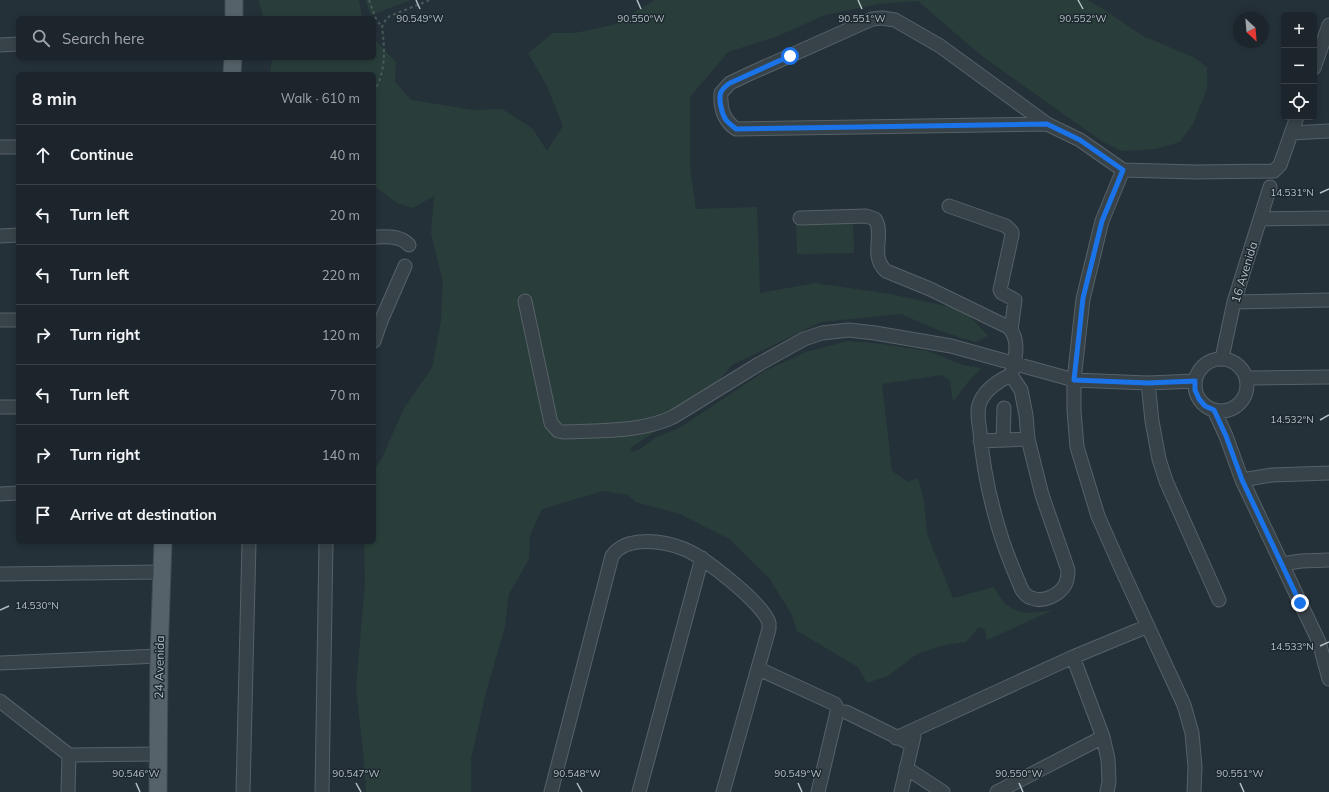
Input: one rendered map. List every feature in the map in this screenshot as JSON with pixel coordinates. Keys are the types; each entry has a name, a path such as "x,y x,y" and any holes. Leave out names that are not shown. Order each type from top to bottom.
{"main road":[{"path":"234,0 234,16"},
{"path":"232,72 233,60"},
{"name":"24 Avenida","path":"158,792 158,656 163,544"}],"street":[{"path":"1047,124 736,129 726,120 722,107 721,93 724,87 749,74 872,19 882,18 895,20 940,46 1047,124 1080,140 1123,170 1195,172 1271,171 1280,165 1296,120"},
{"path":"1317,60 1329,26"},
{"path":"0,44 16,44"},
{"path":"1291,133 1329,131"},
{"path":"0,147 16,147"},
{"path":"1123,170 1102,221 1083,298 1074,380 1074,411 1077,447 1098,516 1184,705 1192,733 1195,767 1194,792"},
{"name":"16 Avenida","path":"1222,358 1234,302 1270,187"},
{"path":"949,206 1006,226 1012,232 1000,290 1002,293 1015,300 1012,330 1016,341 1013,370 1021,390 1026,415 1028,439 1042,495 1068,570 1068,577 1062,589 1044,599 1032,599 1026,596 1022,590 1002,540 987,482 980,441 978,418 980,403 984,395 996,383 1013,370"},
{"path":"800,218 866,216 875,219 878,224 878,259 886,271 930,289 1012,330"},
{"path":"1260,219 1329,218"},
{"path":"0,236 16,235"},
{"path":"376,237 400,238 409,245"},
{"path":"377,321 405,266"},
{"path":"1234,302 1329,300"},
{"path":"525,301 551,423 558,430 563,432 622,430 660,423 673,417 759,364 804,339 822,333 849,330 951,346 1013,370 1074,380 1148,383 1195,381"},
{"path":"0,320 16,320"},
{"path":"1222,358 1238,364 1247,378 1248,386 1242,402 1236,407 1221,412 1205,406 1199,399 1195,390 1195,381 1198,372 1204,364 1212,360 1222,358"},
{"path":"1247,378 1329,377"},
{"path":"1148,383 1152,421 1166,481 1219,600"},
{"path":"0,407 16,406"},
{"path":"1003,440 1004,408"},
{"path":"1214,410 1226,436 1242,480 1282,564 1324,642 1329,679"},
{"path":"1226,436 1228,410"},
{"path":"980,441 1028,439"},
{"path":"1242,480 1272,475 1329,473"},
{"path":"0,494 16,493"},
{"path":"551,792 612,556 616,551 634,542 665,544 685,549 702,558 745,592 769,623 769,630 759,668 723,792"},
{"path":"243,792 249,544"},
{"path":"322,792 326,544"},
{"path":"639,792 702,558"},
{"path":"1282,564 1301,561 1329,560"},
{"path":"0,574 162,572"},
{"path":"896,738 1073,657 1148,626"},
{"path":"0,663 158,656"},
{"path":"1073,657 1103,737 1108,759 1109,782 1107,792"},
{"path":"759,668 835,704 837,708 818,792"},
{"path":"0,701 69,755 158,754"},
{"path":"846,712 896,738 911,744"},
{"path":"901,792 911,744 916,729"},
{"path":"997,792 1103,737"},
{"path":"68,792 69,755"},
{"path":"906,768 943,792"}],"path":[{"path":"369,0 375,16"},
{"path":"382,27 390,16 430,0"},
{"path":"376,19 382,27 384,55 384,67 380,82 376,89"}],"green space":[{"path":"258,0 359,0 362,16 263,16"},
{"path":"365,0 411,0 371,15"},
{"path":"655,0 1088,0 1143,36 1193,57 1207,67 1207,89 1193,124 1180,142 1155,149 1121,151 1103,142 983,57 918,1 878,4 825,15 778,36 728,52 690,97 690,167 696,209 757,207 760,293 815,283 890,294 964,310 988,336 975,342 940,331 901,314 821,322 732,365 701,402 630,448 632,452 640,449 657,437 681,427 765,371 806,352 848,341 882,344 928,351 963,365 982,368 968,382 953,402 950,381 942,375 882,384 892,471 908,482 918,478 924,502 927,534 953,598 994,587 1003,601 1010,607 1021,612 1034,613 1053,610 987,640 985,630 979,627 966,642 945,645 917,654 888,676 867,683 858,667 797,631 791,613 769,578 729,539 680,514 635,502 628,495 603,491 542,509 530,536 529,559 509,594 505,627 486,692 471,759 471,792 366,792 356,688 365,583 364,544 376,544 376,467 382,458 404,408 432,368 441,320 443,282 431,233 434,196 413,208 397,203 376,187 376,72 270,72 272,60 376,60 376,41 396,62 395,82 411,100 474,110 502,109 533,129 547,151 563,126 546,84 528,53 553,33 575,33 613,25"},
{"path":"853,222 854,253 797,254 796,224"}],"route":[{"path":"790,56 724,87 721,93 722,107 726,120 730,125 736,129 1047,124 1080,140 1123,170 1102,221 1083,298 1074,380 1148,383 1195,381 1195,390 1199,399 1205,406 1214,410 1226,436 1242,480 1300,603"}]}
